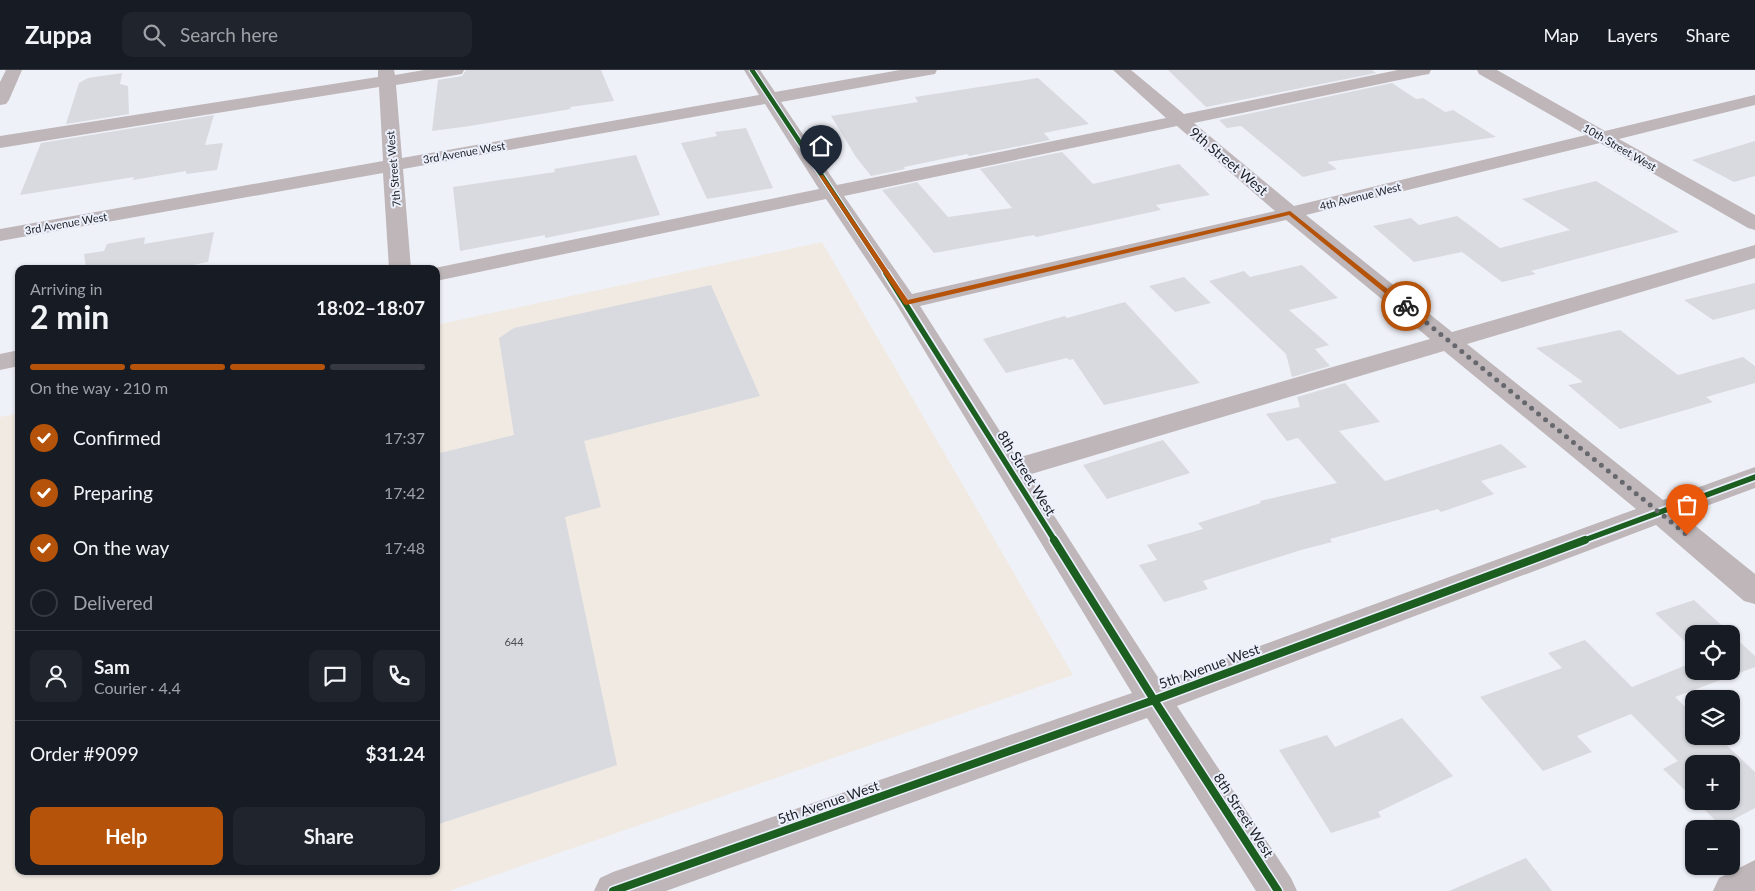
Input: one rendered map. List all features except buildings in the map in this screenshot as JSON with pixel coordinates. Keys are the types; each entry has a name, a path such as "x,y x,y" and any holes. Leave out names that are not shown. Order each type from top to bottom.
{"street":[{"path":"0,100 14,70"},
{"path":"0,142 386,75 456,70"},
{"name":"8th Street West","path":"752,70 831,192 906,302 1154,700 1278,891"},
{"name":"3rd Avenue West","path":"0,235 929,70"},
{"name":"9th Street West","path":"1121,70 1290,213 1660,512 1755,592"},
{"path":"440,273 1423,70"},
{"name":"10th Street West","path":"1485,70 1755,224"},
{"name":"7th Street West","path":"386,75 400,265"},
{"name":"4th Avenue West","path":"906,302 1290,213 1755,100"},
{"path":"1011,470 1755,251"},
{"path":"0,362 15,359"},
{"name":"5th Avenue West","path":"613,891 1154,700 1755,477"},
{"path":"1732,891 1755,879"}],"shaded area":[{"path":"822,242 1073,675 449,891 0,891 0,417 15,414 15,875 440,875 440,324"}],"cycle path":[{"path":"752,70 831,192 906,302 1154,700 1278,891"},
{"path":"613,891 1154,700 1755,477"}],"way so far":[{"path":"1406,306 1687,535"}],"route":[{"path":"821,176 906,302 1290,213 1406,306"}]}
